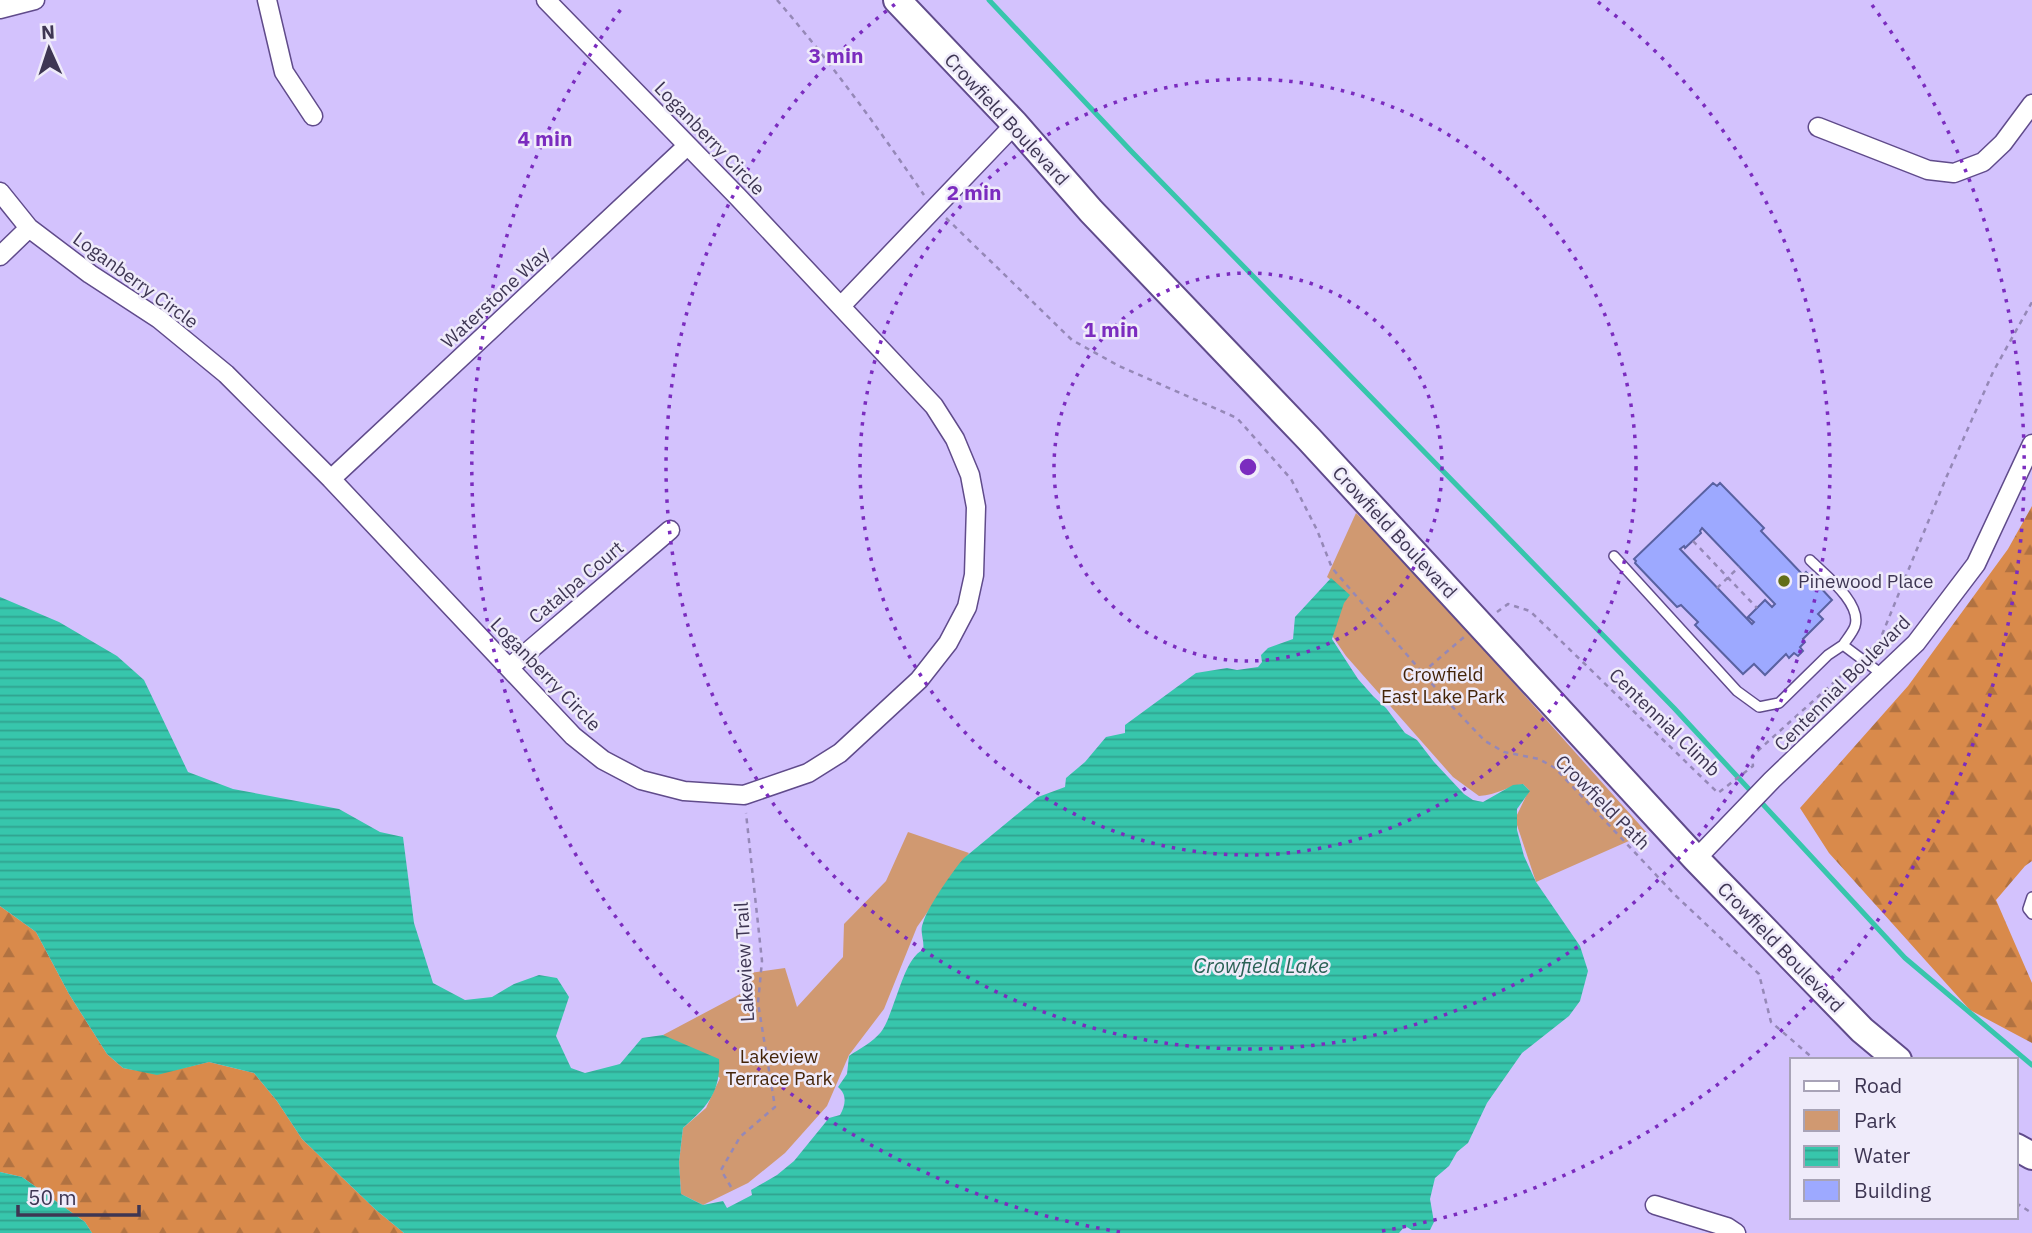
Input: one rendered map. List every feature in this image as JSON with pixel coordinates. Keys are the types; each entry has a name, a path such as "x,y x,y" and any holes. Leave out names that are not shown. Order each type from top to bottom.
{"main road":[{"name":"Crowfield Boulevard","path":"897,0 1014,124 1091,211 1309,439 1696,859 1862,1030 1896,1058"}],"street":[{"path":"0,9 35,0"},
{"path":"267,0 284,72 313,116"},
{"name":"Loganberry Circle","path":"0,192 29,228 90,274 159,319 216,366 331,479 573,736 603,760 641,780 684,791 744,795 808,773 840,753 919,680 948,643 967,607 974,575 976,507 970,475 955,439 934,407 841,306 547,0"},
{"path":"1818,127 1928,170 1954,173 1983,162 2003,143 2032,104"},
{"path":"841,306 1014,124"},
{"name":"Waterstone Way","path":"331,479 687,146"},
{"path":"0,256 29,228"},
{"name":"Centennial Boulevard","path":"1696,859 1772,780 1916,643 1976,564 2032,444"},
{"name":"Catalpa Court","path":"510,667 670,530"},
{"path":"1656,1205 1727,1227 1736,1233"}],"lane":[{"path":"1614,556 1737,691 1759,707 1779,704 1828,655 1843,645 1855,627 1856,612 1848,599 1810,560"},
{"path":"1843,645 1883,675"},
{"path":"2032,897 2028,909 2032,914"}],"path":[{"name":"Crowfield Path","path":"776,0 806,33 935,207 1072,340 1119,366 1237,418 1291,479 1317,530 1332,568 1422,673 1485,741 1504,752 1539,759 1555,768 1676,896 1759,974 1771,1022 1813,1058"},
{"name":"Centennial Climb","path":"1422,673 1508,604 1530,611 1718,793 1753,766 1752,756 1879,642 1993,372 2032,302"},
{"path":"1693,541 1757,608"},
{"path":"1717,588 1739,567"},
{"name":"Lakeview Trail","path":"730,1187 721,1170 740,1137 775,1107 758,1003 762,961 744,795"}],"green space":[{"path":"2032,506 2032,861 1996,900 2032,983 2032,1043 1970,1010 1829,853 1800,808 1908,686 2008,549"},
{"name":"Crowfield East Lake Park","path":"1356,513 1405,561 1647,833 1536,882 1515,819 1529,790 1523,784 1479,796 1453,777 1346,656 1333,637 1333,620 1348,594 1327,577"},
{"name":"Lakeview Terrace Park","path":"908,832 969,853 917,927 884,1009 849,1055 827,1106 785,1153 748,1183 703,1205 681,1194 679,1162 683,1128 706,1108 720,1078 663,1035 744,992 742,974 785,968 797,1007 843,957 844,924 886,881"},
{"path":"0,906 36,932 69,994 107,1054 123,1068 157,1074 209,1062 254,1073 277,1101 302,1139 404,1233 92,1233 85,1222 22,1177 0,1172"}],"water":[{"name":"Crowfield Lake","path":"1331,578 1350,595 1344,603 1332,639 1358,679 1405,733 1417,740 1434,762 1473,800 1483,802 1513,785 1523,784 1530,791 1517,809 1517,830 1524,856 1536,882 1580,946 1588,971 1580,1001 1569,1016 1522,1053 1487,1103 1468,1143 1435,1178 1430,1199 1434,1222 1430,1230 1412,1230 1405,1226 1399,1233 404,1233 302,1139 277,1101 254,1073 209,1062 157,1075 123,1068 107,1054 69,994 36,932 0,906 0,597 59,622 117,656 144,680 188,772 233,789 339,809 380,832 403,837 414,923 433,983 465,1000 492,997 514,984 539,975 557,978 569,997 556,1036 571,1068 585,1073 620,1064 642,1038 663,1035 719,1059 718,1081 711,1098 683,1128 679,1162 681,1194 703,1205 723,1201 727,1208 752,1195 751,1190 777,1175 794,1161 829,1118 840,1115 845,1100 838,1087 847,1074 849,1056 881,1032 910,964 923,950 922,926 926,916 941,889 964,858 1038,797 1065,787 1066,778 1085,762 1106,737 1125,733 1125,725 1196,673 1258,667 1262,662 1261,655 1268,648 1293,639 1295,617"},
{"path":"0,1172 22,1177 85,1222 92,1233 0,1233"}],"building":[{"name":"Pinewood Place","path":"1713,483 1717,486 1720,483 1764,528 1761,531 1803,575 1806,572 1832,600 1818,614 1823,619 1803,639 1805,642 1800,647 1803,651 1798,656 1794,653 1789,658 1786,654 1765,675 1754,664 1743,674 1695,625 1698,622 1681,605 1677,607 1634,559","holes":["1702,528 1775,604 1772,607 1765,600 1748,617 1754,622 1752,624 1680,549 1684,546 1685,548 1701,533"]}],"waterway":[{"path":"989,0 1132,152 1674,708 1905,958 2032,1065"}],"place":[{"name":"Pinewood Place","path":"1784,581"}]}
